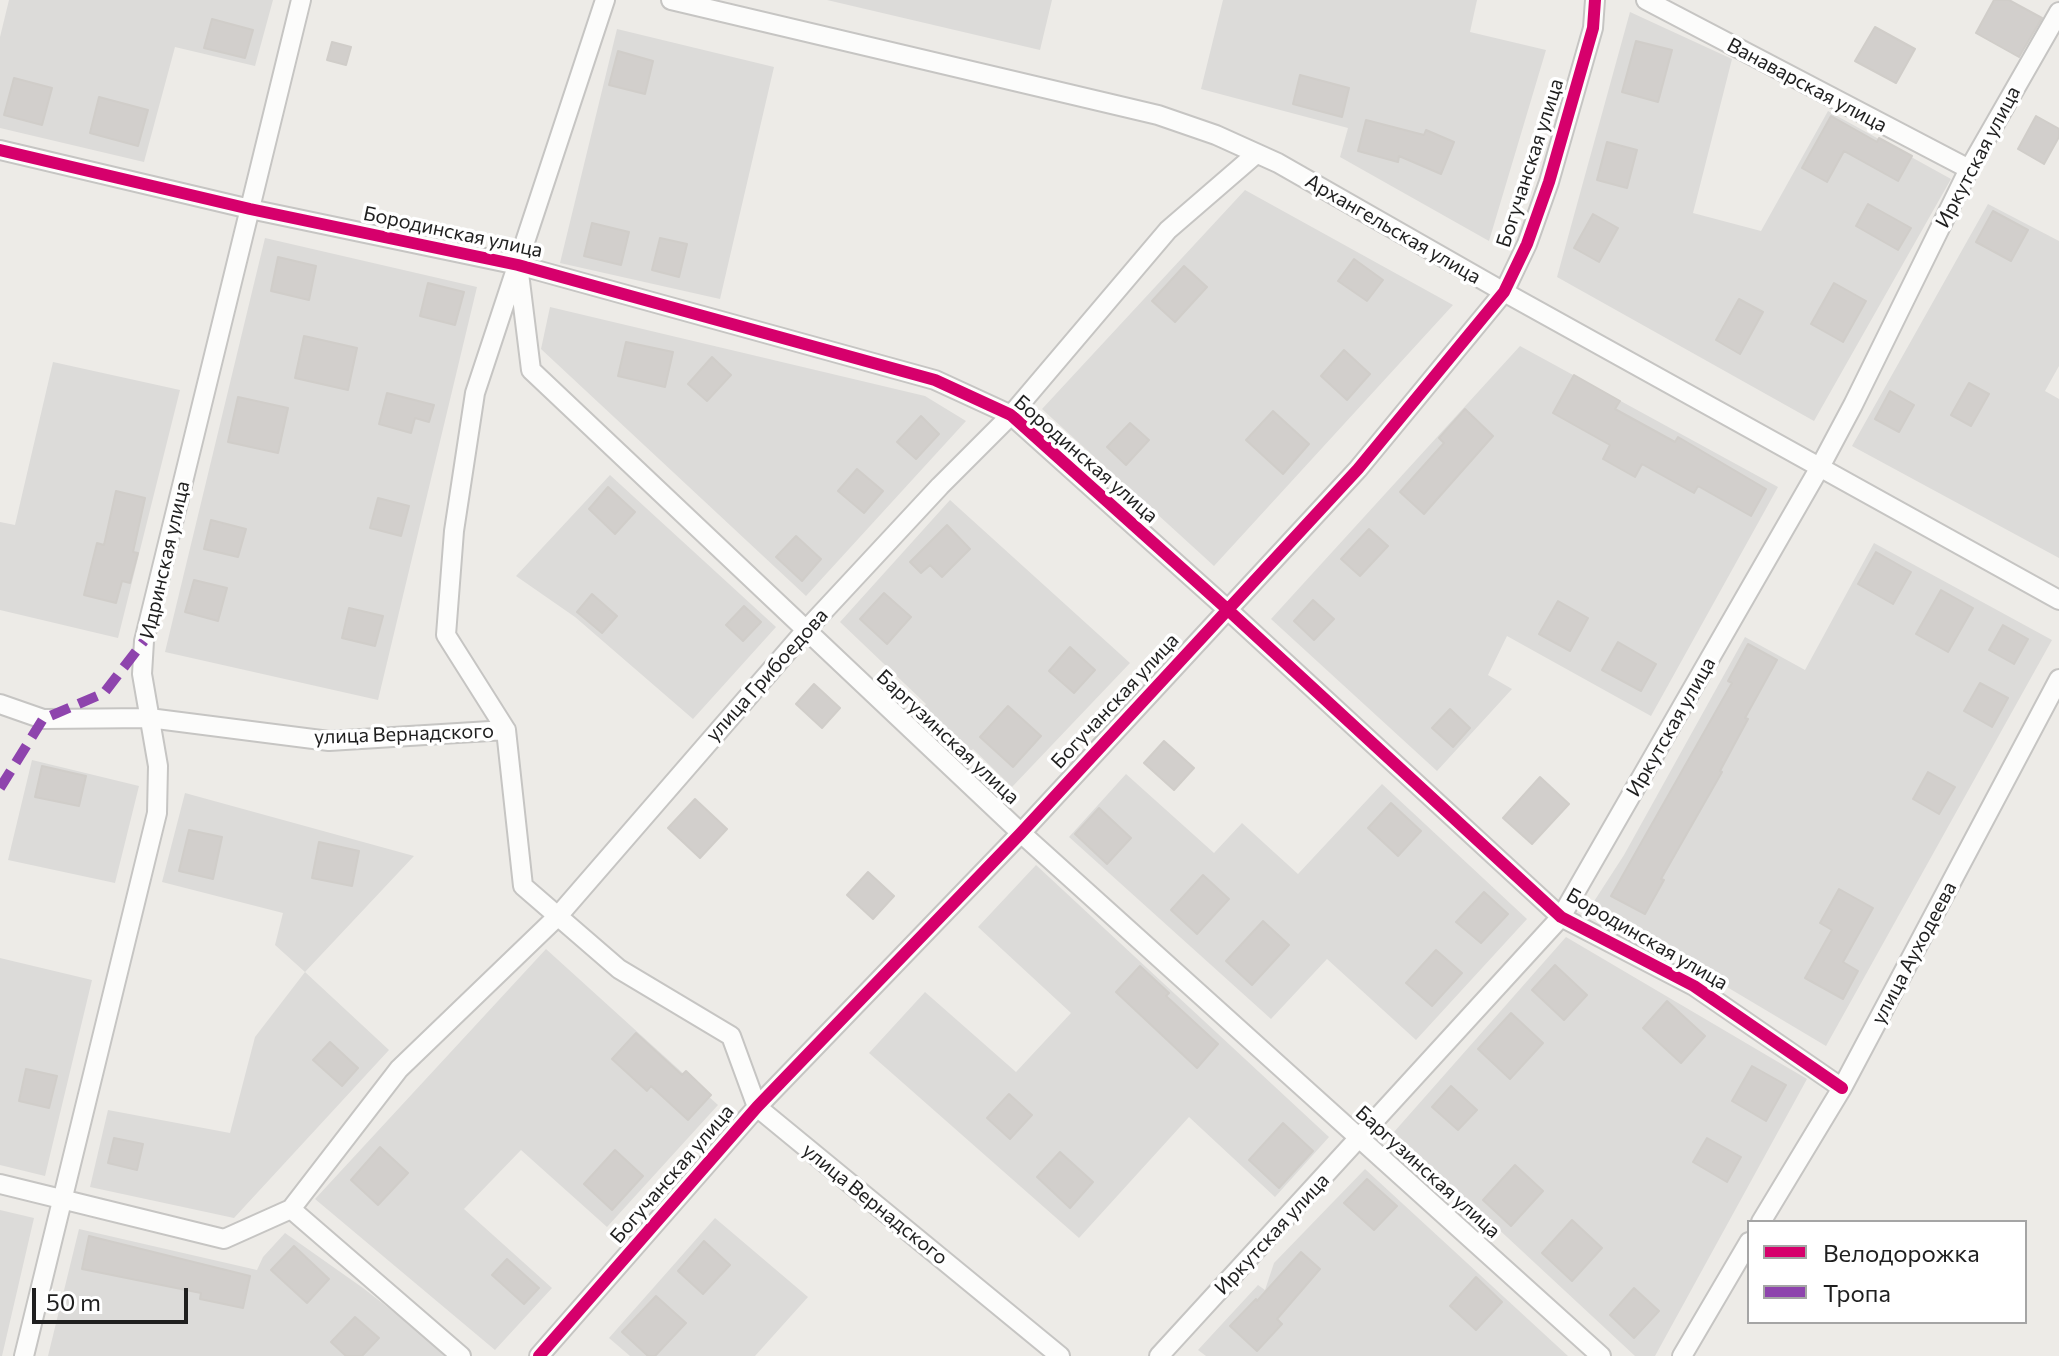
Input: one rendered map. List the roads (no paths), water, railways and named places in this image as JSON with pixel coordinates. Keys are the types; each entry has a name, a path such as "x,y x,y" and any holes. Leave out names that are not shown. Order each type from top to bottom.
{"street":[{"name":"Идринская улица","path":"24,1356 157,813 158,766 142,674 144,641 301,0"},
{"path":"506,730 446,635 454,531 475,393 605,0"},
{"name":"Архангельская улица","path":"671,0 1158,115 1216,135 1278,163 2059,600"},
{"name":"Богучанская улица","path":"539,1356 757,1107 1021,833 1358,469 1504,292 1527,244 1549,182 1593,28 1595,0"},
{"name":"Ванаварская улица","path":"1646,0 1969,169"},
{"name":"Иркутская улица","path":"1159,1356 1561,917 1820,467 1969,169 2059,12"},
{"name":"Бородинская улица","path":"0,150 250,209 518,265 935,380 1011,415 1561,917 1694,986 1842,1088"},
{"name":"улица Грибоедова","path":"291,1209 399,1069 558,916 806,630 1011,415 1168,230 1256,154"},
{"name":"Баргузинская улица","path":"518,265 531,370 1021,833 1601,1356"},
{"name":"улица Ауходеева","path":"1762,1220 1842,1088 2059,679"},
{"name":"улица Вернадского","path":"0,704 43,719 149,718 329,741 506,730 523,886 619,969 731,1036 757,1107 1060,1356"},
{"path":"0,1184 224,1239 291,1209 461,1356"},
{"path":"1682,1356 1747,1245"}]}
